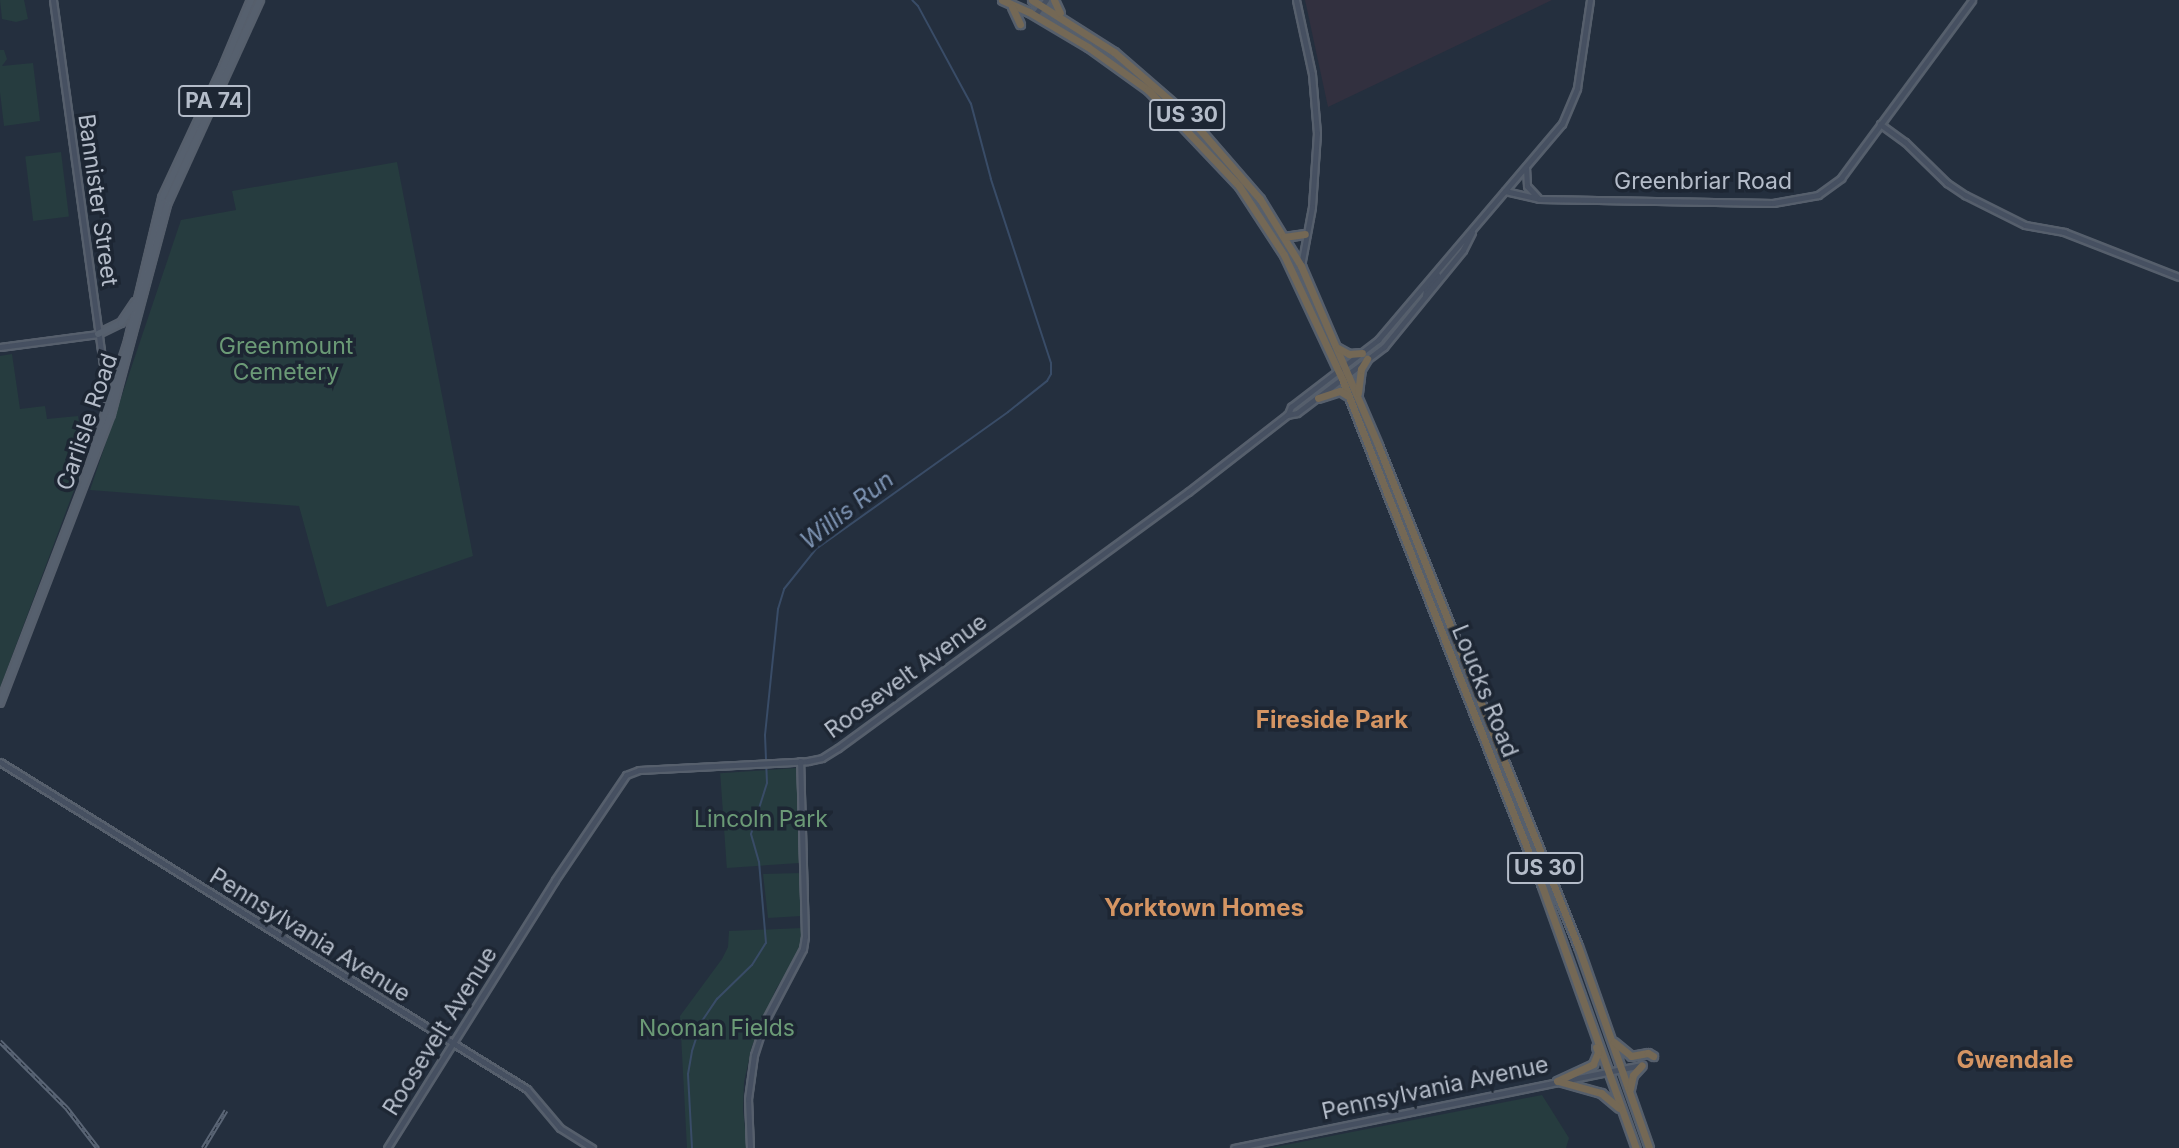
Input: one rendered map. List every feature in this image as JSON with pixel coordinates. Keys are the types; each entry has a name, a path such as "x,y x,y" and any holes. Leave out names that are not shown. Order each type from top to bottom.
{"highway":[{"path":"1054,0 1063,17"},
{"path":"1006,2 1017,12 1020,24"},
{"name":"US 30","path":"1006,2 1032,13 1088,47 1157,99 1239,186 1284,254"},
{"name":"US 30","path":"1039,2 1114,52 1188,116 1229,160 1284,237 1301,266"},
{"path":"1284,237 1305,234"},
{"name":"Loucks Road","path":"1284,254 1358,397 1612,1040 1649,1148"},
{"name":"Loucks Road","path":"1301,266 1338,348 1348,396 1542,886 1636,1148"},
{"path":"1338,348 1349,354 1365,356 1358,397"},
{"path":"1318,398 1340,391 1348,396"},
{"path":"1557,1081 1595,1061 1598,1052 1592,1027"},
{"path":"1612,1040 1632,1056 1648,1053 1653,1056"},
{"path":"1630,1094 1633,1075 1642,1065"},
{"path":"1557,1081 1601,1093 1623,1112"}],"main road":[{"name":"Carlisle Road","path":"76,509 108,404 139,292 150,238 166,187 223,67 251,0"},
{"name":"Carlisle Road","path":"76,509 128,360 162,218 183,164 260,0"},
{"path":"98,334 121,323 139,292"},
{"path":"102,439 108,404"},
{"name":"PA 74","path":"0,704 76,509"}],"street":[{"name":"Bannister Street","path":"53,0 108,404"},
{"path":"1296,0 1312,74 1317,133 1312,207 1301,266"},
{"name":"Roosevelt Avenue","path":"1288,414 1297,413 1318,398 1365,356 1451,252 1472,232 1571,109 1579,80 1590,0"},
{"name":"Greenbriar Road","path":"1506,191 1539,199 1773,203 1802,200 1823,193 1837,183 1972,0"},
{"path":"1032,13 1039,2"},
{"path":"1880,124 1905,142 1947,183 1965,195 2025,225 2064,232 2179,277"},
{"path":"1526,167 1527,186 1539,199"},
{"name":"Roosevelt Avenue","path":"1365,356 1384,347 1463,250 1472,232"},
{"path":"1426,296 1426,289 1448,261 1451,252"},
{"path":"0,347 98,334"},
{"name":"Roosevelt Avenue","path":"387,1148 626,775 639,770 822,758 930,684 1188,492 1288,414 1291,407 1344,373"},
{"path":"750,1148 748,1098 756,1049 772,1005 803,949 805,936 800,761"},
{"name":"Pennsylvania Avenue","path":"0,762 527,1090 560,1128 592,1148"},
{"name":"Pennsylvania Avenue","path":"1234,1148 1620,1067 1627,1069 1642,1065"}],"shaded area":[{"path":"1305,0 1552,0 1328,107"}],"green space":[{"path":"0,0 24,0 28,19 16,22 2,19"},
{"path":"0,50 4,50 7,59 2,66 33,63 40,121 4,126 0,92"},
{"path":"61,152 69,217 33,221 25,156"},
{"name":"Greenmount Cemetery","path":"397,162 473,556 327,607 299,506 90,490 181,220 236,210 232,191"},
{"path":"12,354 20,409 45,406 47,419 78,416 80,428 98,426 0,688 0,356"},
{"name":"Lincoln Park","path":"796,768 803,863 727,868 720,773"},
{"path":"802,873 802,916 768,918 763,874"},
{"name":"Noonan Fields","path":"802,928 800,951 776,989 752,1046 744,1082 743,1110 747,1148 687,1148 680,1016 722,959 728,947 729,931"},
{"path":"1542,1095 1569,1138 1566,1148 1270,1148"}],"waterway":[{"name":"Willis Run","path":"692,1148 688,1074 702,1021 717,999 752,965 766,943 759,862 751,834 767,783 765,735 778,609 784,589 816,549 1008,412 1047,381 1051,374 1051,363 991,179 971,104 918,6 912,0"}],"railway":[{"path":"0,1041 67,1108 98,1148"},
{"path":"203,1148 226,1110"}],"district":[{"name":"Fireside Park","path":"1332,720"},
{"name":"Yorktown Homes","path":"1204,908"},
{"name":"Gwendale","path":"2015,1060"}]}
